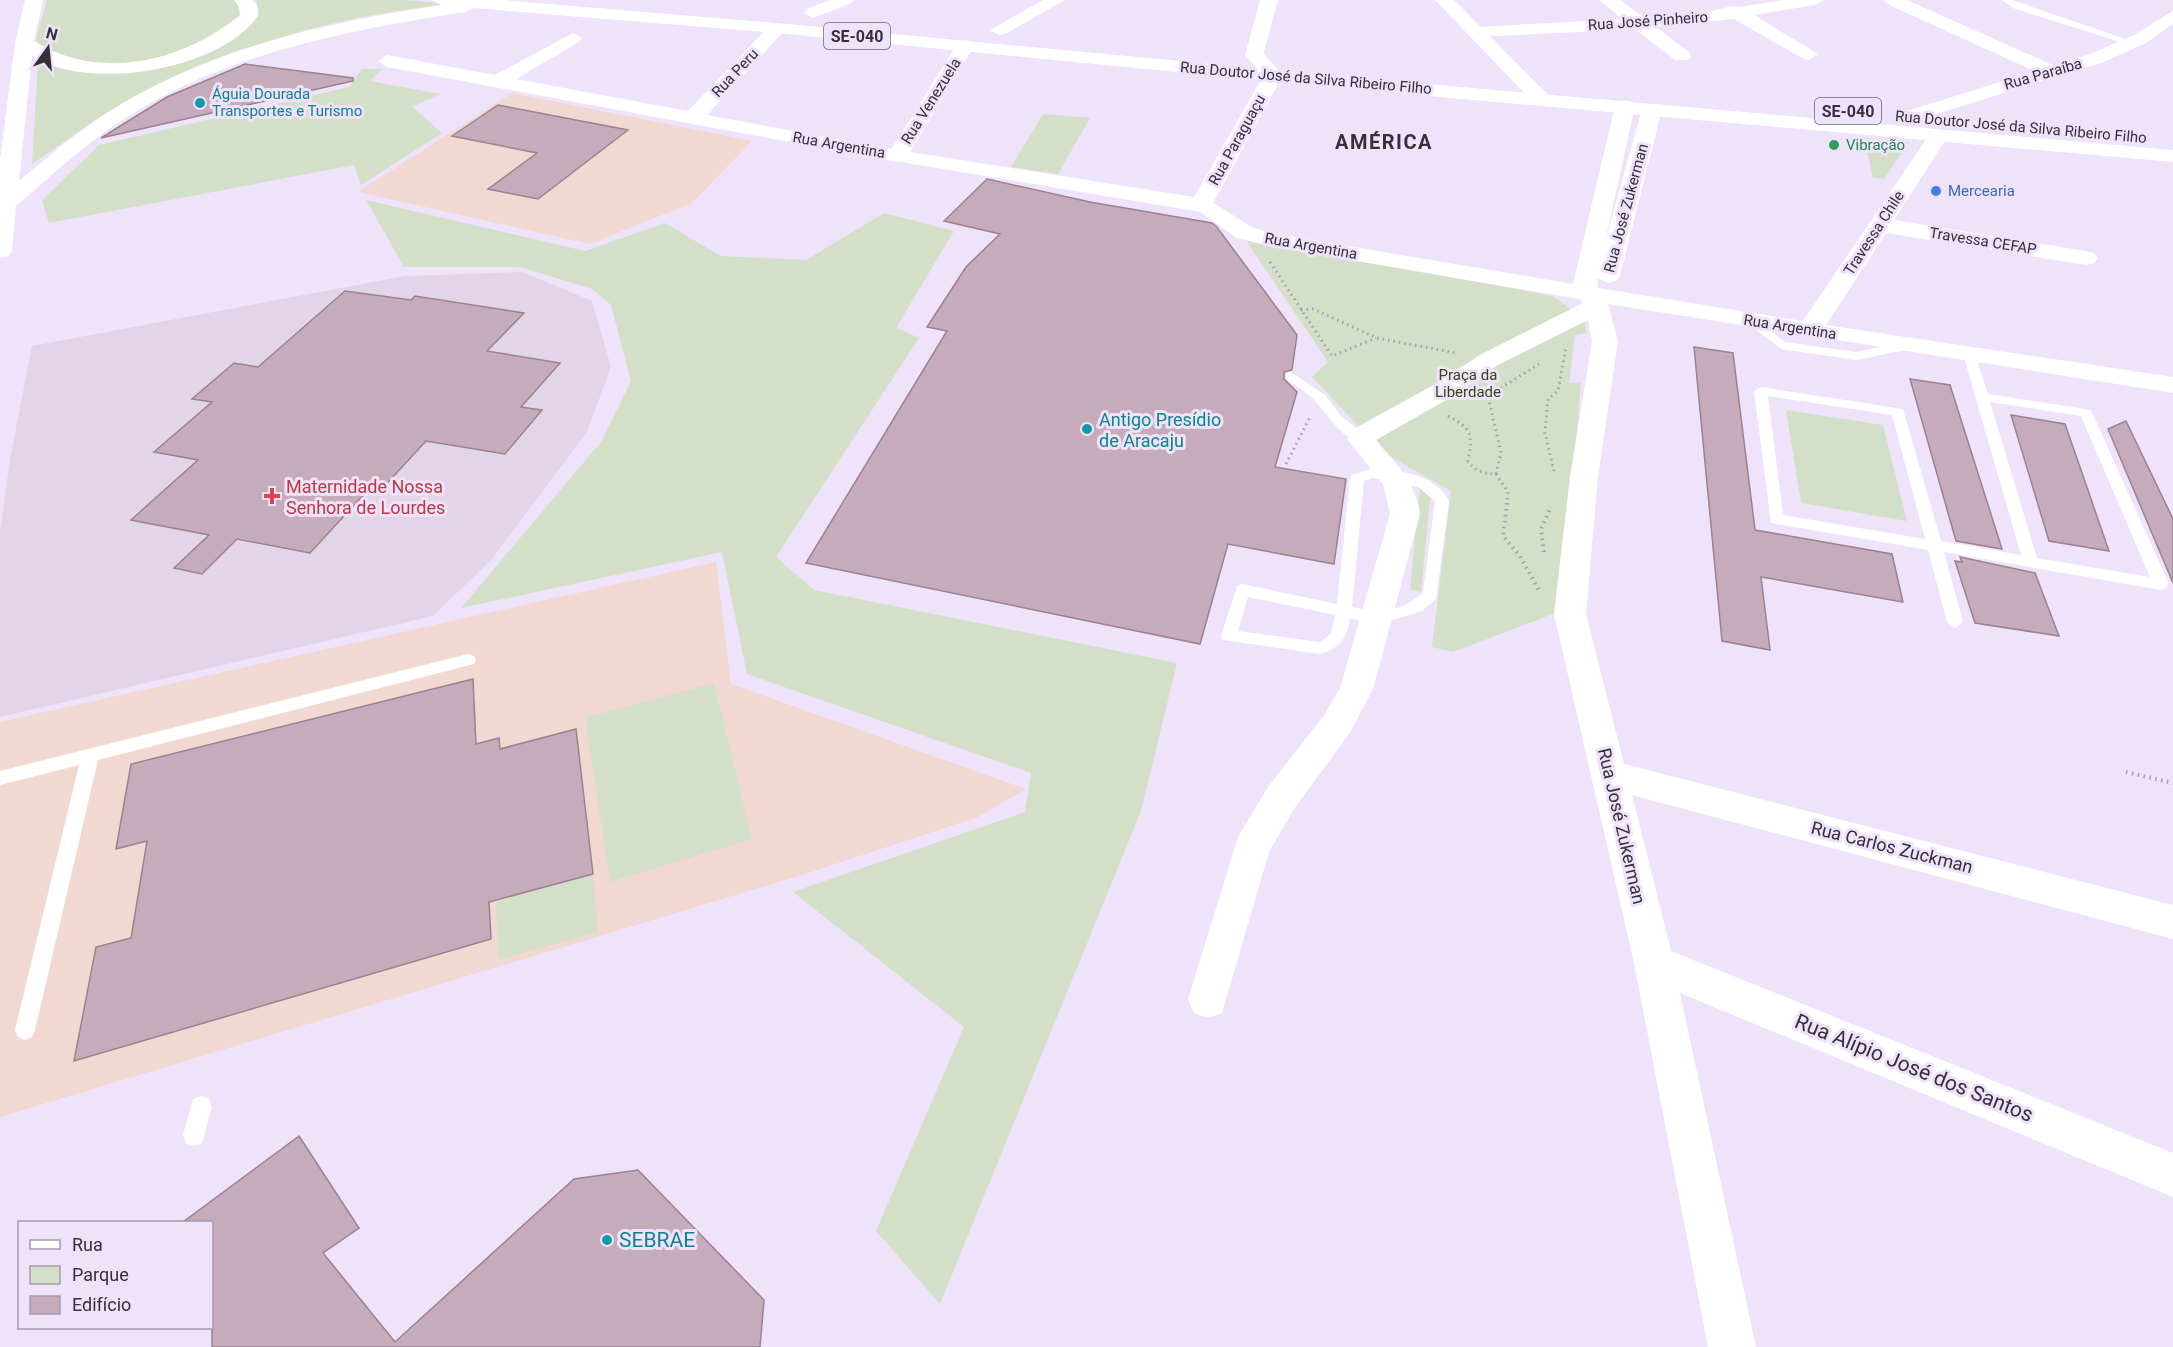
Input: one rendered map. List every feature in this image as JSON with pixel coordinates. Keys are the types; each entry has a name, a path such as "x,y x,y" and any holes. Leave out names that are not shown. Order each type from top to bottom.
{"street":[{"path":"0,251 24,44 34,0"},
{"path":"24,44 38,56 65,66 99,69 148,64 192,54 222,39 249,16 248,6 243,0"},
{"name":"Rua Doutor José da Silva Ribeiro Filho","path":"440,0 777,28 2173,156"},
{"name":"SE-040","path":"650,0 813,13 846,8"},
{"path":"999,30 1056,0"},
{"path":"1269,0 1254,55 1273,75"},
{"path":"1444,0 1478,32 1541,99"},
{"path":"1609,0 1682,56"},
{"path":"1713,0 1809,54"},
{"name":"Rua José Pinheiro","path":"1478,32 1740,14 1815,0"},
{"path":"1893,0 2050,71"},
{"path":"6,203 74,147 139,105 202,73 296,40 394,17 489,3"},
{"name":"Rua Paraíba","path":"1907,117 2097,58 2132,43 2173,16"},
{"name":"Rua Peru","path":"692,119 777,28"},
{"path":"976,28 1034,34"},
{"path":"496,83 573,38"},
{"name":"Rua Venezuela","path":"897,156 965,46"},
{"name":"Rua Doutor José da Silva Ribeiro Filho","path":"1231,53 2173,140"},
{"name":"Rua Argentina","path":"387,61 897,156 1201,205 1245,233 1277,241 1596,299 1753,321 1814,340 1906,346 2173,385"},
{"name":"Rua Paraguaçu","path":"1201,205 1273,75"},
{"name":"Rua José Zukerman","path":"1625,106 1585,280 1596,299 1605,341 1584,477 1570,614 1654,963 1732,1347"},
{"name":"Rua José Zukerman","path":"1596,299 1606,282 1652,109"},
{"name":"Travessa Chile","path":"1814,340 1880,225 1938,136"},
{"name":"Travessa CEFAP","path":"1880,225 2086,258"},
{"path":"1208,999 1251,848 1281,798 1342,716 1356,690 1360,615 1405,514 1405,500 1395,477 1361,440 1368,432 1439,393 1489,360 1596,299"},
{"name":"Rua Carlos Zuckman","path":"1610,775 2173,922"},
{"name":"Rua Alípio José dos Santos","path":"1654,963 2050,1122 2173,1175"}],"lane":[{"path":"2006,0 2034,12 2132,43"},
{"path":"1814,340 1824,366"},
{"path":"1969,354 2031,562"},
{"path":"1291,376 1320,398 1336,419 1361,440"},
{"path":"1955,622 1935,546 1898,412 1761,391 1776,519 1935,546 2161,584 2086,413 1982,397"},
{"path":"1360,615 1242,591 1229,636 1320,648 1332,645 1360,615 1358,478 1373,473 1428,486 1440,494 1441,507 1430,595 1416,607 1360,615"},
{"path":"0,778 468,660"},
{"path":"25,1030 90,756"},
{"path":"194,1135 201,1107"}],"path":[{"path":"1277,241 1270,261 1332,356 1377,338"},
{"path":"1301,310 1313,309 1377,338 1489,360"},
{"path":"1555,474 1545,433 1548,399 1558,391 1567,345 1559,352"},
{"path":"1494,392 1545,362"},
{"path":"1488,396 1502,453 1496,474 1508,492 1503,536 1520,556 1533,582 1545,599"},
{"path":"1286,464 1320,398"},
{"path":"1445,407 1448,416 1466,426 1472,441 1467,460 1473,469 1486,474 1496,474"},
{"path":"1546,560 1540,540 1542,519 1555,504"},
{"path":"2126,772 2173,783"}],"shaded area":[{"path":"512,93 752,141 692,203 590,244 358,192"},
{"name":"Maternidade Nossa Senhora de Lourdes","path":"523,272 592,301 611,367 587,432 490,561 433,616 0,717 0,533 10,459 32,346 405,276"},
{"path":"716,562 731,684 1026,789 978,817 802,875 0,1117 0,722"}],"green space":[{"path":"47,0 234,0 238,2 243,17 223,35 161,59 121,65 66,61 39,46 36,38"},
{"path":"256,0 404,0 449,4 350,20 258,45 135,96 32,164 38,62 90,73 157,65 253,18 259,11"},
{"path":"362,69 382,69 370,81 440,94 412,107 442,133 361,185 354,165 49,223 42,200 99,145 349,87"},
{"path":"1043,114 1090,118 1058,174 1011,167"},
{"path":"1864,138 1909,142 1884,179 1873,178"},
{"path":"366,200 585,251 665,223 721,256 806,260 884,213 954,231 896,328 919,338 776,557 814,590 1177,663 1141,811 940,1304 876,1231 964,1027 793,892 1025,812 1031,773 747,674 722,552 461,608 601,442 631,381 611,305 592,289 520,267 404,267"},
{"name":"Praça da Liberdade","path":"1245,239 1553,296 1584,319 1586,333 1575,335 1569,383 1581,382 1563,610 1453,652 1432,647 1451,491 1384,453 1312,377 1328,362"},
{"path":"1786,410 1883,425 1907,521 1801,503"},
{"path":"1420,485 1431,489 1421,592 1410,589"},
{"path":"714,683 752,839 610,882 585,718"},
{"path":"593,874 598,932 498,960 496,900"}],"building":[{"name":"Águia Dourada Transportes e Turismo","path":"245,64 353,78 353,81 101,138 167,97"},
{"path":"498,105 628,130 538,199 488,189 537,153 452,136"},
{"name":"Antigo Presídio de Aracaju","path":"987,179 1090,202 1212,223 1216,226 1297,335 1292,370 1284,372 1284,379 1297,392 1275,467 1346,479 1334,564 1228,544 1200,644 806,563 947,331 927,327 966,267 1000,234 944,221"},
{"path":"345,291 411,300 415,296 524,313 487,351 560,363 521,407 542,410 505,454 426,441 380,491 369,489 310,553 237,539 202,574 174,568 209,535 131,520 198,460 154,452 212,402 192,399 234,363 258,367"},
{"path":"1694,347 1733,353 1755,530 1892,554 1903,602 1761,577 1770,650 1722,641"},
{"path":"1910,379 1950,385 2002,549 1956,541"},
{"path":"2011,415 2065,424 2109,551 2049,541"},
{"path":"2126,421 2173,519 2173,583 2108,429"},
{"path":"1960,557 2035,573 2059,636 1975,623 1955,561 1962,562"},
{"path":"473,679 476,744 499,738 500,749 576,729 593,874 489,902 491,939 74,1061 96,947 131,938 147,841 116,849 131,764"},
{"name":"SEBRAE","path":"299,1136 359,1228 323,1253 395,1342 574,1179 638,1170 764,1300 760,1347 212,1347 213,1221 184,1221"}],"place":[{"name":"Águia Dourada Transportes e Turismo","path":"200,103"},
{"name":"Vibração","path":"1834,145"},
{"name":"Mercearia","path":"1936,191"},
{"name":"Antigo Presídio de Aracaju","path":"1087,429"},
{"name":"Maternidade Nossa Senhora de Lourdes","path":"272,496"},
{"name":"SEBRAE","path":"607,1240"}],"district":[{"name":"AMÉRICA","path":"1384,142"}]}
